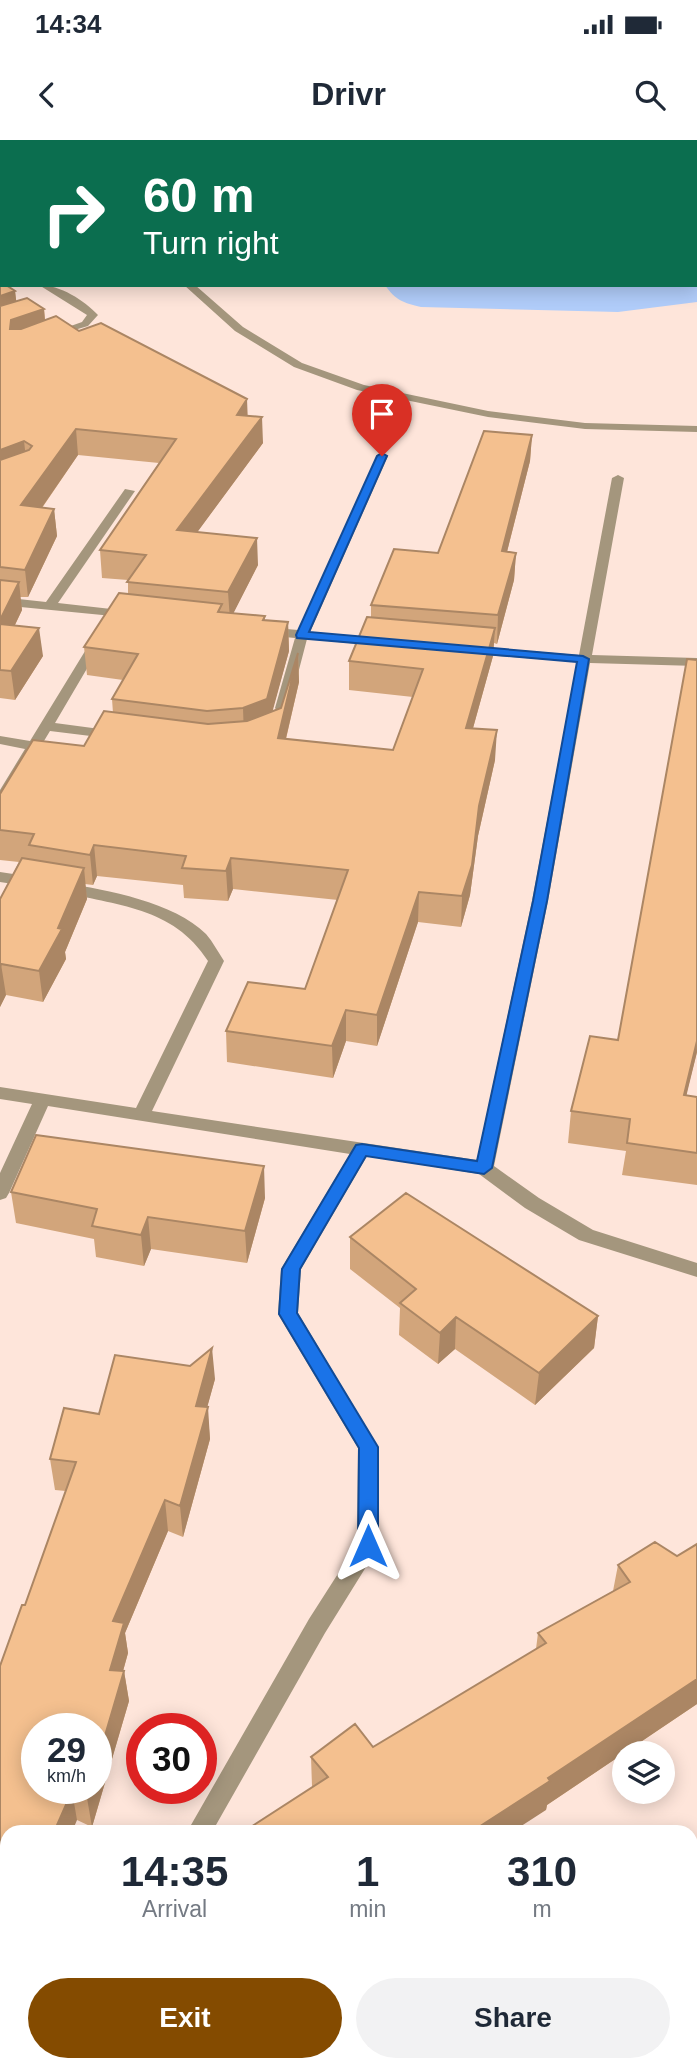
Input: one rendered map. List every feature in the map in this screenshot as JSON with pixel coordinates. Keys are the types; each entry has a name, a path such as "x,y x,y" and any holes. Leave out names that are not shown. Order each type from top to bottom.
{"street":[{"path":"41,341 85,324 93,315 81,305 48,287"},
{"path":"191,287 239,329 298,365 360,388 488,414 585,426 697,429"},
{"path":"279,720 302,635 382,456"},
{"path":"484,1168 540,901 618,478"},
{"path":"49,607 129,491"},
{"path":"0,601 141,617"},
{"path":"0,802 114,614"},
{"path":"248,629 396,643"},
{"path":"449,648 583,659 697,662"},
{"path":"46,726 127,737"},
{"path":"0,740 34,746"},
{"path":"0,877 95,893 162,914 200,937 216,961 141,1115"},
{"path":"0,1093 484,1168 532,1203 586,1235 697,1270"},
{"path":"0,1193 44,1099"},
{"path":"202,1825 317,1626 368,1546 368,1447 288,1314 291,1269 362,1149"}],"building":[{"path":"0,287 9,287 15,291 0,296"},
{"path":"27,298 44,309 11,320 10,329 21,329 56,316 79,331 101,323 247,399 237,415 262,417 177,530 257,538 228,592 127,582 146,555 100,550 176,439 76,429 21,505 54,509 25,570 0,567 0,460 29,450 32,446 24,441 0,450 0,306"},
{"path":"484,431 532,435 502,551 516,553 498,615 371,605 394,549 438,553"},
{"path":"0,580 19,582 0,620"},
{"path":"119,593 222,604 218,612 265,616 263,620 288,622 267,699 243,708 207,711 112,699 138,654 84,647"},
{"path":"367,617 495,628 466,728 497,730 479,806 472,865 462,896 419,892 377,1015 346,1010 332,1046 226,1031 248,982 305,989 348,870 231,858 226,871 182,868 186,856 94,845 90,855 29,845 34,834 0,830 0,794 33,740 84,746 104,711 208,724 247,721 281,708 298,653 278,738 393,750 423,669 349,661"},
{"path":"0,624 39,628 11,671 0,670"},
{"path":"687,659 697,660 697,1041 684,1095 697,1097 697,1153 627,1143 630,1119 571,1111 590,1036 618,1040"},
{"path":"22,858 84,868 58,928 62,929 39,971 1,964 0,967 0,899"},
{"path":"36,1135 264,1166 245,1231 148,1217 141,1235 92,1226 97,1209 11,1192"},
{"path":"406,1193 598,1316 539,1373 456,1317 440,1333 400,1303 416,1289 350,1237"},
{"path":"212,1348 196,1406 208,1407 180,1506 165,1500 113,1621 124,1623 110,1670 124,1671 112,1713 21,1713 21,1804 66,1804 57,1825 0,1825 0,1666 22,1605 25,1605 76,1462 50,1459 64,1408 99,1414 115,1355 190,1366"},
{"path":"655,1542 677,1556 697,1544 697,1679 482,1825 254,1825 328,1777 311,1757 355,1724 373,1747 546,1643 538,1633 630,1582 618,1565"}],"waterway":[{"path":"415,287 421,291 618,296 689,287"}],"route":[{"path":"368,1546 368,1447 288,1314 291,1269 362,1149 484,1168 540,901 583,659 302,635 382,456"}]}
